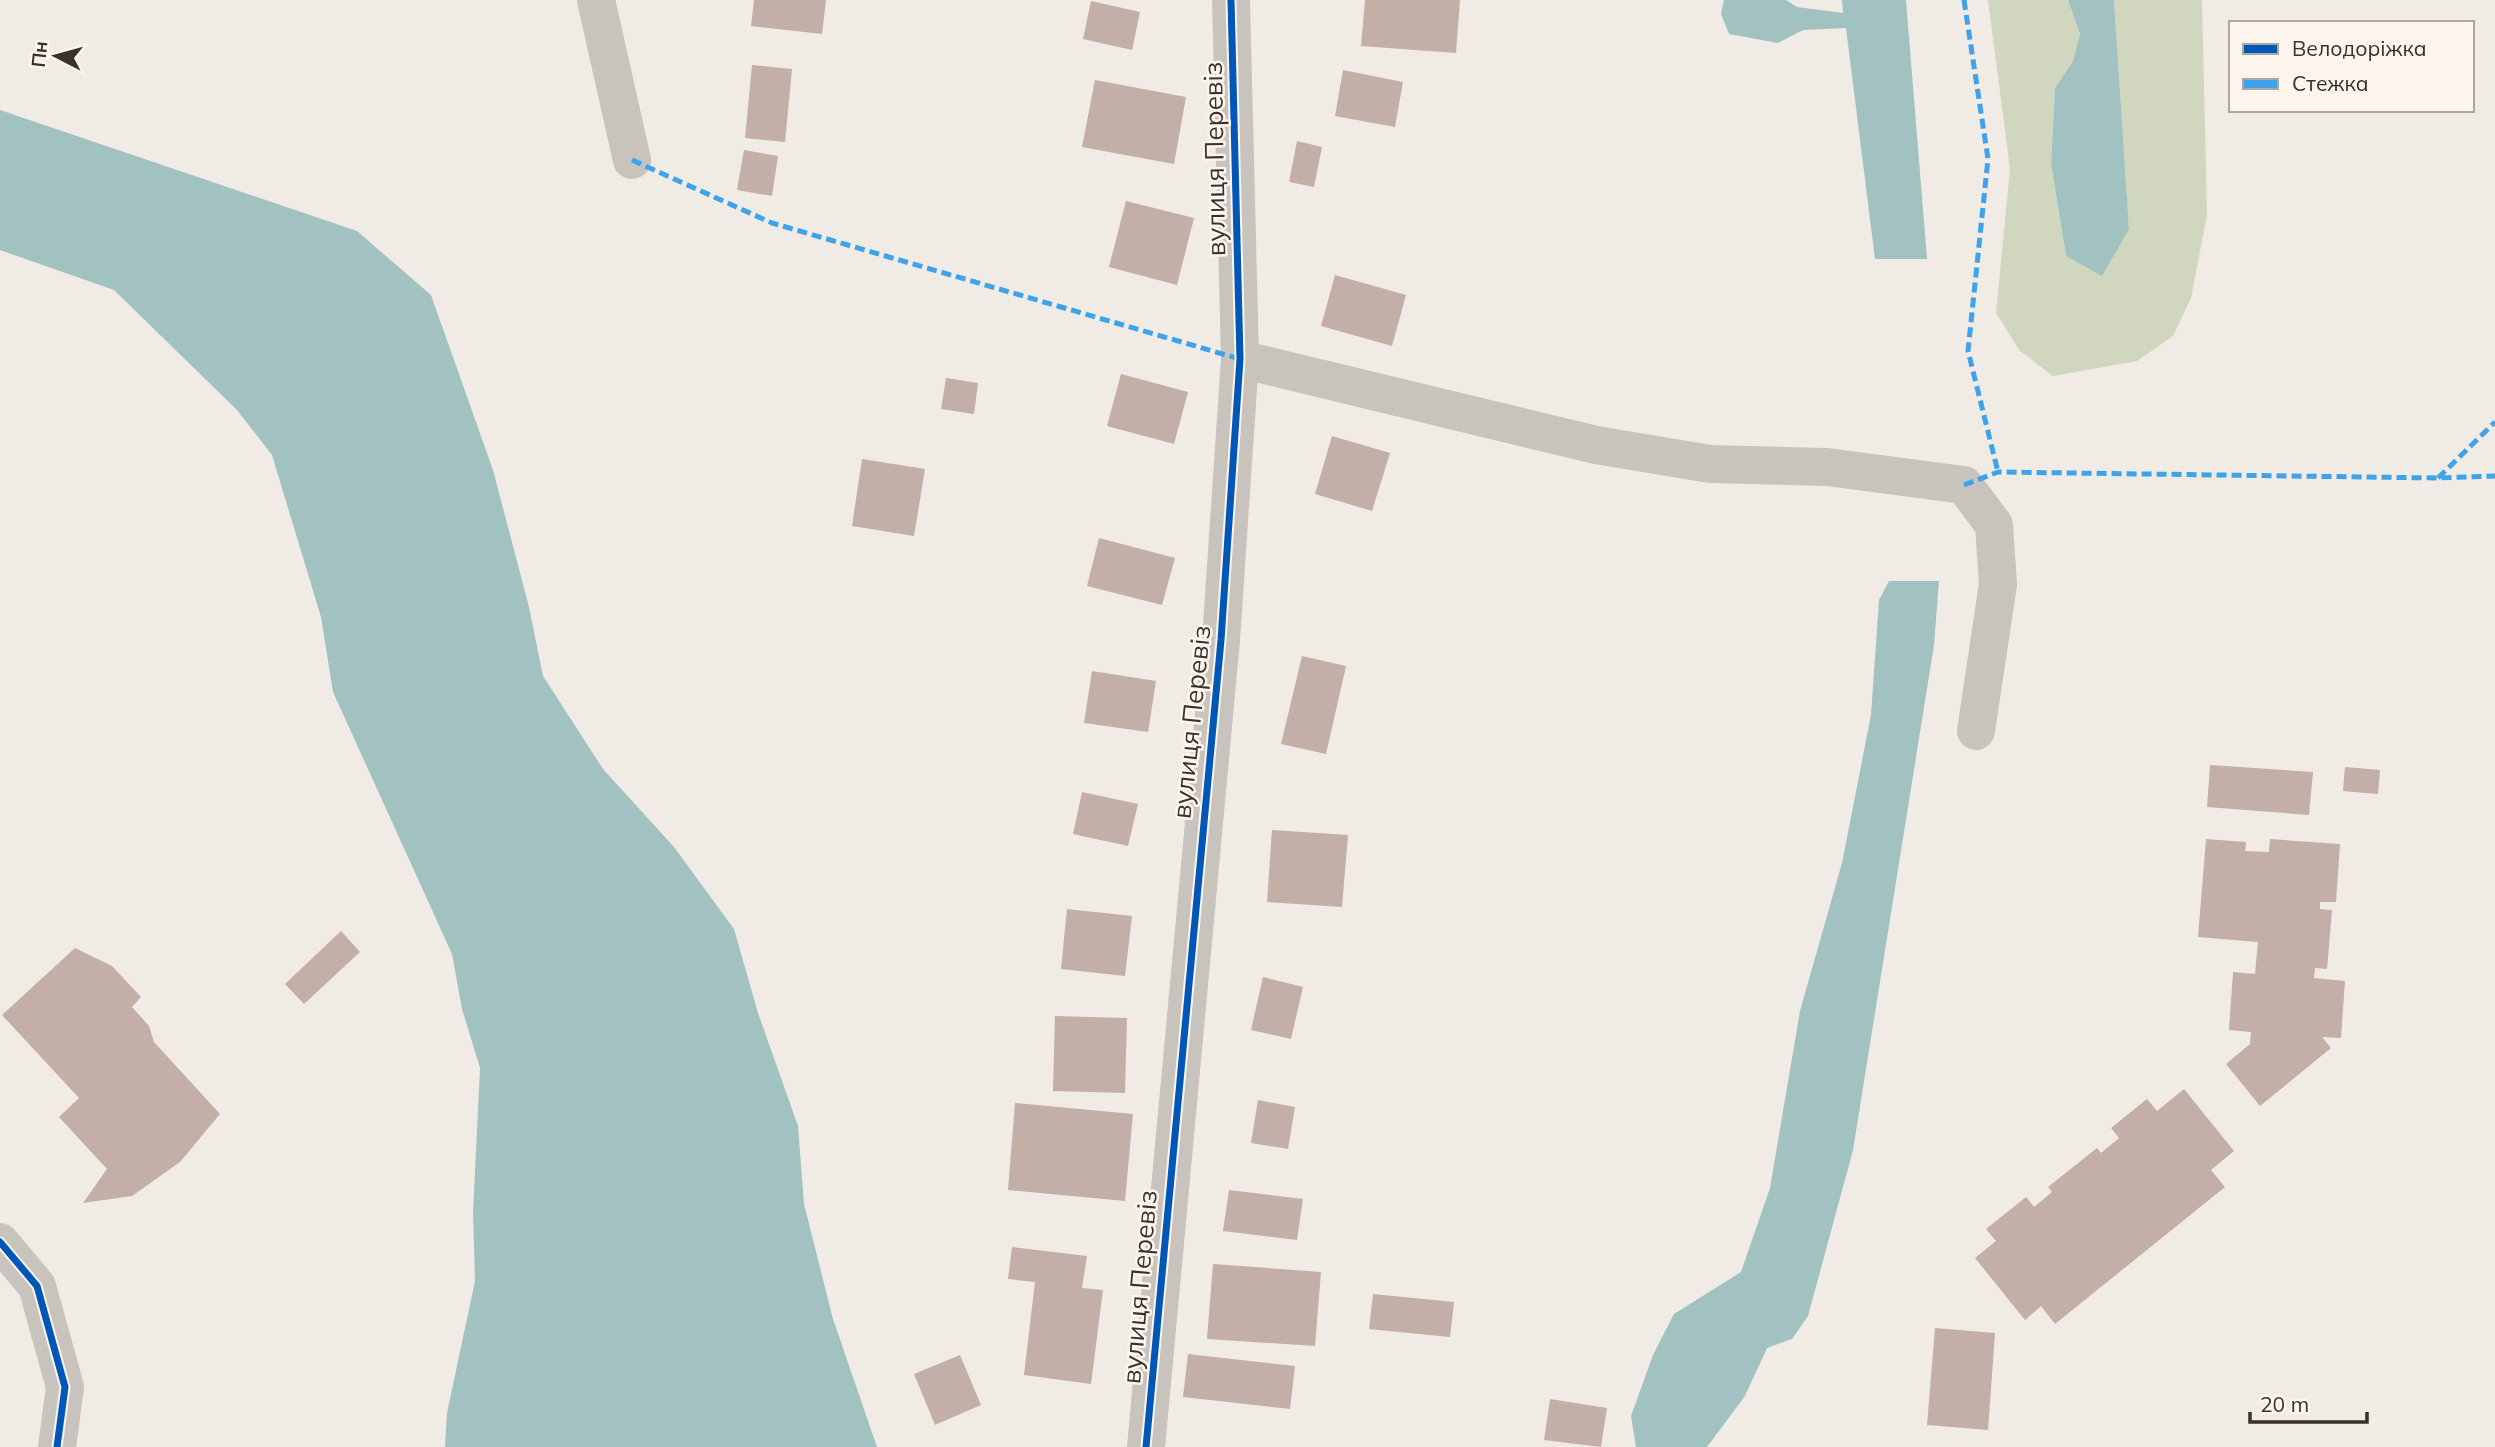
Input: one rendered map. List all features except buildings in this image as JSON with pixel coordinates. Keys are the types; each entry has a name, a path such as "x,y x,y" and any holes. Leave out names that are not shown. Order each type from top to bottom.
{"street":[{"path":"596,0 632,160"},
{"name":"вулиця Перевіз","path":"1146,1447 1221,640 1240,359 1231,0"},
{"path":"1240,359 1596,445 1710,464 1827,467 1964,485 1994,525 1998,584 1976,731"},
{"path":"0,1242 37,1286 41,1299 65,1387 57,1447"}],"green space":[{"path":"1988,0 2068,0 2080,34 2073,61 2055,88 2051,165 2066,256 2129,229 2114,0 2202,0 2207,215 2191,298 2173,336 2137,361 2053,376 2020,351 1996,313 2010,169"}],"water":[{"path":"1724,0 1786,0 1797,7 1843,13 1842,0 1906,0 1927,259 1875,259 1846,28 1803,30 1778,43 1729,34 1721,14"},
{"path":"2068,0 2114,0 2129,229 2102,276 2066,256 2051,164 2055,88 2073,61 2080,34"},
{"path":"0,110 357,231 431,295 493,470 529,607 543,676 603,769 674,847 734,929 758,1013 798,1126 804,1204 833,1319 877,1447 445,1447 447,1413 475,1281 473,1213 480,1068 462,1009 452,954 333,692 321,617 272,455 237,410 114,290 0,250"},
{"path":"1889,581 1939,581 1934,645 1853,1150 1808,1316 1792,1339 1767,1348 1745,1396 1707,1447 1636,1447 1631,1416 1653,1355 1674,1314 1741,1272 1770,1188 1800,1011 1842,863 1871,715 1879,600"}],"marked path":[{"path":"1964,0 1988,159 1968,351 1998,472"},
{"path":"632,160 772,223 1240,359"},
{"path":"2438,478 2495,422"},
{"path":"1964,485 1998,472 2438,478 2495,476"}],"cycle path":[{"path":"1146,1447 1221,640 1240,359 1231,0"},
{"path":"0,1242 37,1286 65,1387 57,1447"}]}
